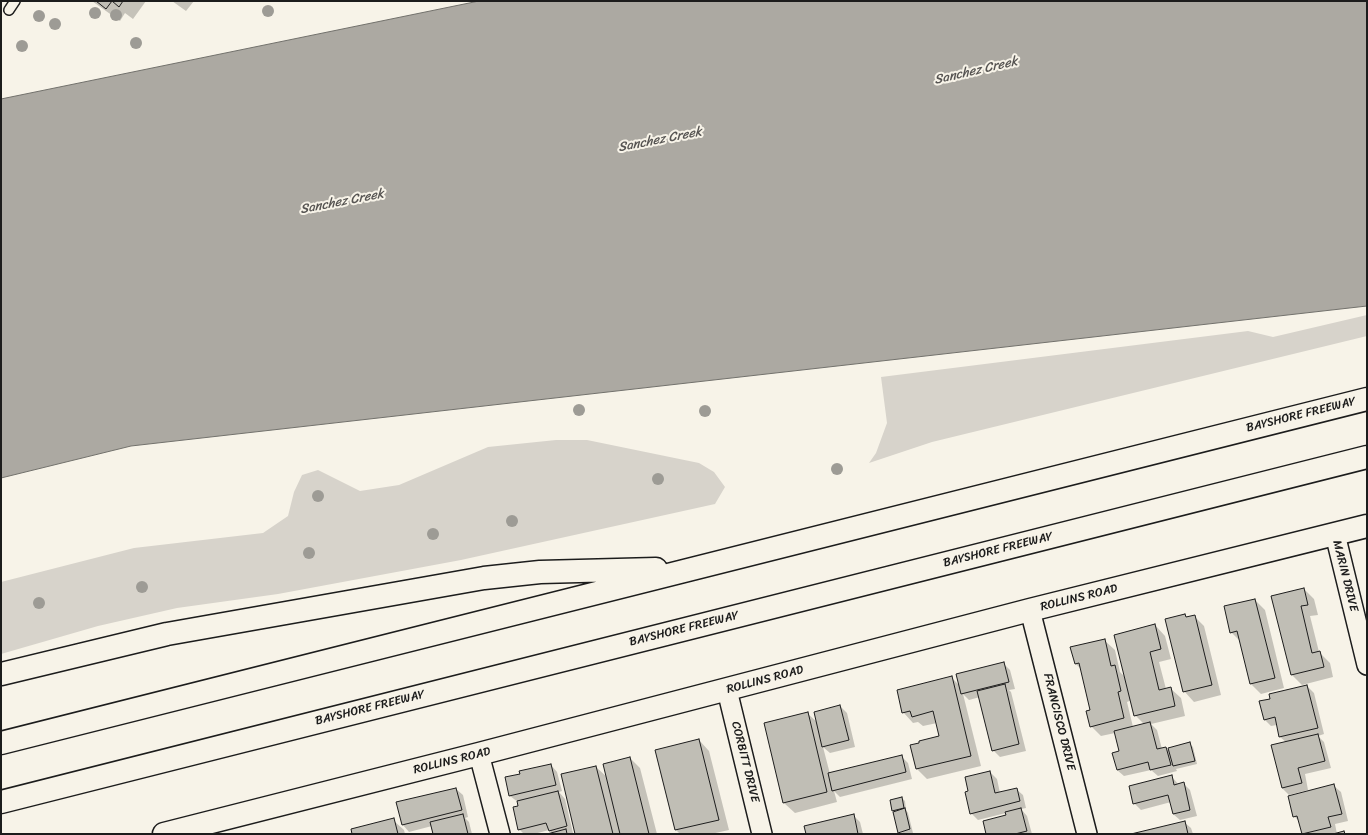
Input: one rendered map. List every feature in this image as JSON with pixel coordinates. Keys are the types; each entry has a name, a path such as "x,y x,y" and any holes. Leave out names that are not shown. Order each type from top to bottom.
{"main road":[{"name":"BAYSHORE FREEWAY","path":"1,744 1367,399"},
{"name":"BAYSHORE FREEWAY","path":"1,802 1367,457"},
{"name":"ROLLINS ROAD","path":"176,832 1030,610 1367,526"},
{"path":"1,674 166,634 484,578 540,572 697,568"}],"street":[{"name":"MARIN DRIVE","path":"1335,534 1367,665"},
{"name":"FRANCISCO DRIVE","path":"1030,610 1088,834"},
{"name":"CORBITT DRIVE","path":"727,690 762,834"},
{"path":"479,754 500,834"}],"lane":[{"path":"9,10 15,1"}],"shaded area":[{"path":"1367,315 1367,336 932,442 869,463 876,453 887,423 881,377 1248,331 1273,337"},
{"path":"556,440 587,440 699,463 714,472 725,487 715,504 461,560 278,594 177,608 98,626 1,654 1,582 134,548 263,533 288,516 294,492 302,475 318,470 360,491 399,485 488,447"}],"water":[{"name":"Sanchez Creek","path":"479,1 1367,1 1367,306 131,446 1,478 1,99"}],"building":[{"path":"96,1 112,1 106,9"},
{"path":"112,1 123,1 119,7"},
{"path":"1304,588 1308,605 1301,606 1312,653 1320,651 1324,667 1291,675 1271,596"},
{"path":"1255,599 1275,678 1250,684 1237,631 1230,633 1224,606"},
{"path":"1185,614 1186,617 1195,615 1212,685 1183,692 1165,619"},
{"path":"1155,624 1161,649 1150,652 1159,690 1171,687 1175,706 1134,716 1114,635"},
{"path":"1105,639 1111,666 1115,665 1121,691 1118,692 1124,718 1090,727 1086,711 1090,710 1079,663 1075,664 1070,647"},
{"path":"1004,662 1009,682 961,694 956,674"},
{"path":"952,676 971,756 916,769 910,745 939,736 933,711 912,717 910,711 902,713 897,690"},
{"path":"1005,684 1019,744 992,751 977,691"},
{"path":"1307,685 1318,728 1279,737 1275,717 1264,720 1259,701 1270,699 1269,694"},
{"path":"840,705 849,740 822,747 814,712"},
{"path":"808,712 827,792 783,803 764,723"},
{"path":"1150,722 1157,749 1166,747 1171,765 1150,770 1148,762 1117,770 1112,753 1119,751 1114,731"},
{"path":"1318,734 1325,761 1298,768 1302,783 1282,788 1271,745"},
{"path":"699,739 719,820 675,830 655,750"},
{"path":"1190,742 1195,761 1173,766 1168,748"},
{"path":"902,755 906,772 832,791 828,773"},
{"path":"630,757 649,834 620,834 603,764"},
{"path":"551,764 556,785 509,796 505,777 520,774 519,771"},
{"path":"596,766 613,834 575,834 561,774"},
{"path":"990,771 995,793 1017,788 1020,801 970,814 965,792 968,791 965,777"},
{"path":"1172,775 1174,785 1184,782 1190,810 1173,814 1168,795 1133,804 1129,786"},
{"path":"1334,784 1342,814 1328,817 1331,827 1302,834 1297,816 1293,817 1288,796"},
{"path":"456,788 462,810 402,825 396,802"},
{"path":"558,791 567,826 549,831 546,823 518,830 513,807 518,806 517,801"},
{"path":"902,797 904,808 892,811 890,800"},
{"path":"905,808 910,829 898,833 893,812"},
{"path":"1021,808 1027,831 1015,834 986,834 983,821 1006,815 1005,812"},
{"path":"463,814 468,834 433,834 430,822"},
{"path":"854,814 858,834 806,834 804,826"},
{"path":"394,818 398,834 352,834 351,829"},
{"path":"1185,821 1188,834 1131,834"},
{"path":"566,829 567,834 547,834"},
{"path":"1344,831 1345,834 1333,834"}]}
